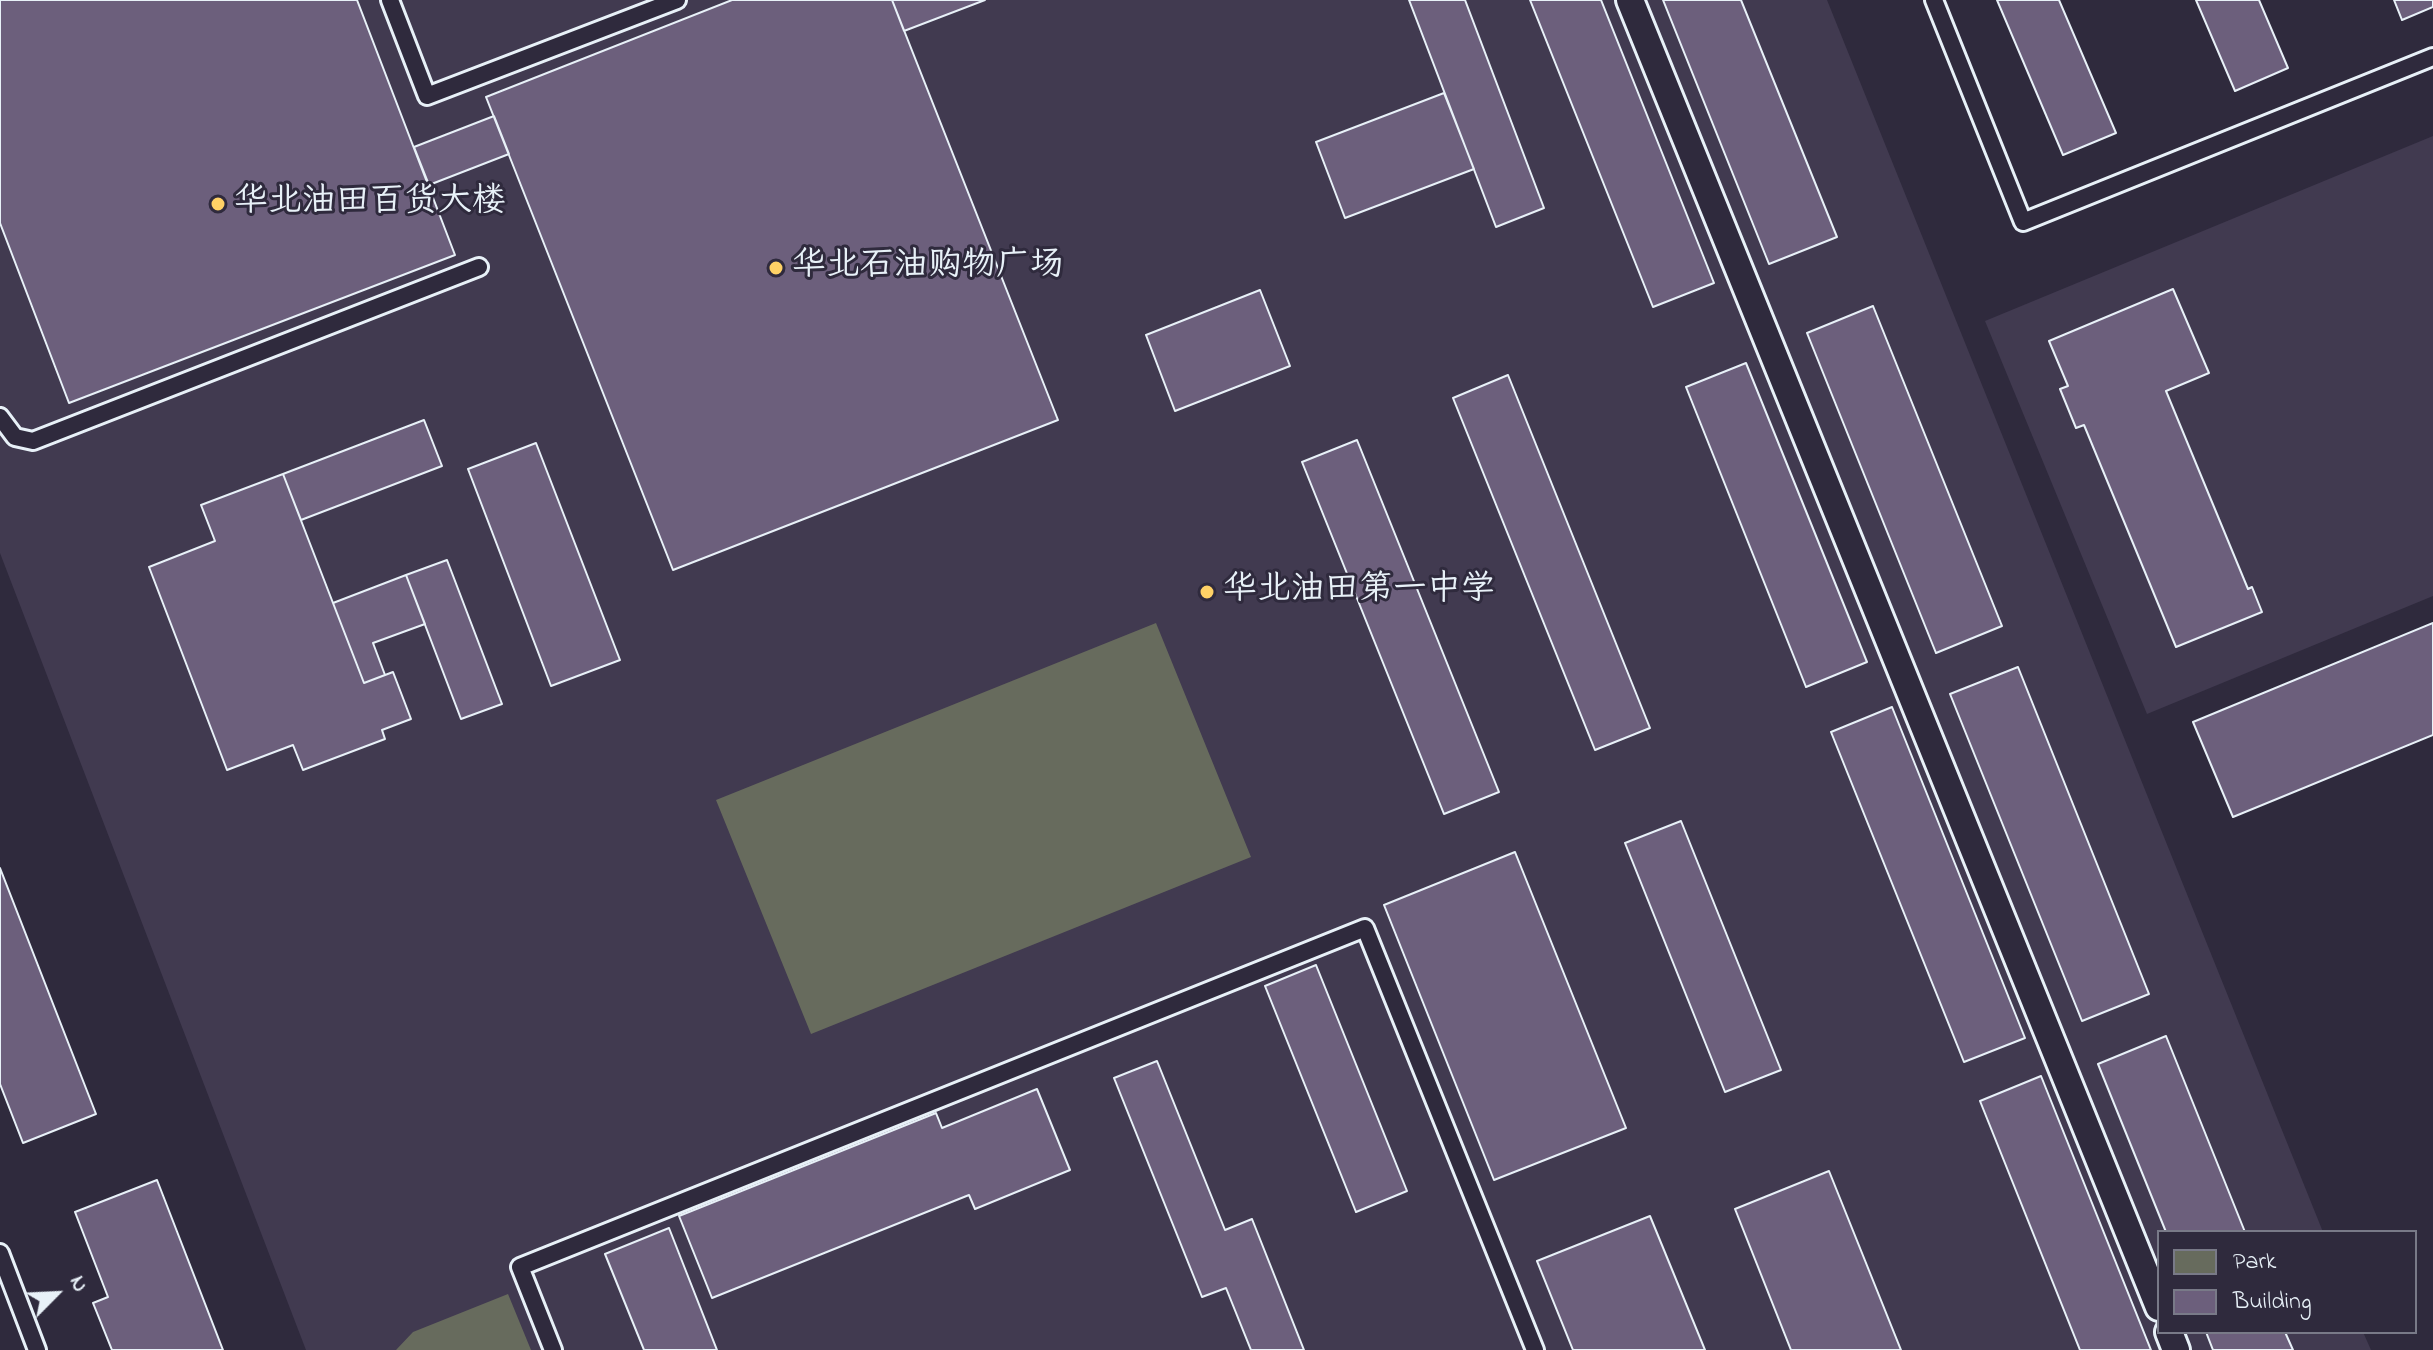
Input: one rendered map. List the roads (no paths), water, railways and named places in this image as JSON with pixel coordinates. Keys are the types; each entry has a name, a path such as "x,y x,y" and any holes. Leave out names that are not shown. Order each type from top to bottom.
{"street":[{"path":"1630,0 2157,1302"}],"lane":[{"path":"390,0 427,96 677,0"},
{"path":"1934,0 2023,222 2433,57"},
{"path":"0,417 15,437 33,441 479,267"},
{"path":"553,1350 520,1267 1365,928 1535,1350"},
{"path":"0,1253 37,1350"}],"place":[{"name":"华北油田百货大楼","path":"218,204"},
{"name":"华北石油购物广场","path":"776,268"},
{"name":"华北油田第一中学","path":"1207,592"}]}
